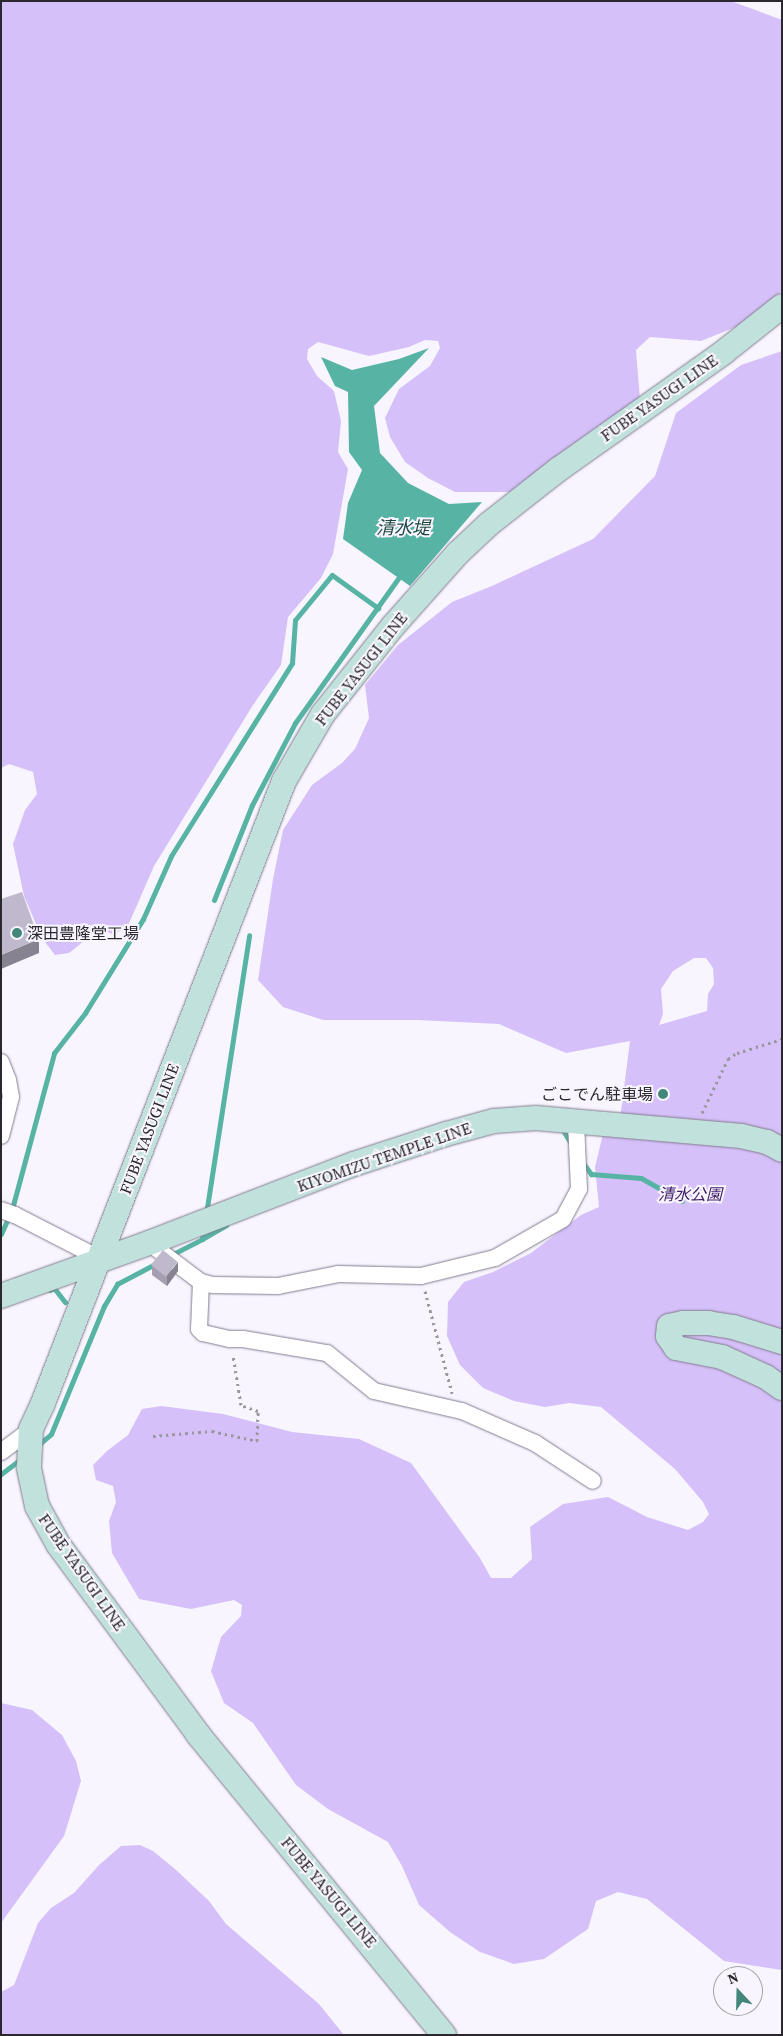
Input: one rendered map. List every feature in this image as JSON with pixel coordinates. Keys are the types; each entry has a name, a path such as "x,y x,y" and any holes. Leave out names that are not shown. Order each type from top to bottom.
{"main road":[{"name":"FUBE YASUGI LINE","path":"444,2035 198,1734 58,1544 37,1506 29,1467 31,1429 43,1403 284,782 323,714 393,626 458,553 489,524 559,469 724,352 782,306"},
{"name":"KIYOMIZU TEMPLE LINE","path":"1,1296 149,1243 354,1164 446,1134 494,1121 536,1118 741,1136 767,1142 782,1150"},
{"path":"782,1342 733,1327 708,1323 683,1322 669,1326 668,1336 676,1348 722,1357 766,1376 782,1388"}],"street":[{"path":"1,1062 8,1080 11,1097 1,1136"},
{"path":"149,1243 201,1282 212,1285 278,1286 338,1274 421,1276 495,1258 563,1219 579,1189 576,1122"},
{"path":"1,1210 15,1214 89,1252 97,1262"},
{"path":"201,1282 199,1330 203,1333 230,1339 243,1339 326,1353 374,1391 456,1410 535,1443 592,1481"},
{"path":"1,1452 31,1429"}],"path":[{"path":"693,1132 728,1059 737,1053 782,1039"},
{"path":"421,1276 456,1410"},
{"path":"153,1436 212,1431 257,1441 258,1411 241,1405 230,1339"}],"green space":[{"path":"1,1 731,1 782,20 782,290 758,318 701,341 650,337 636,350 640,400 511,492 455,492 428,478 405,462 390,437 385,418 399,389 430,366 440,348 438,341 425,340 409,347 369,356 318,342 308,349 307,359 317,376 334,391 341,421 338,452 348,469 333,554 321,578 288,617 281,665 253,705 154,866 127,928 113,934 104,931 89,937 69,953 55,955 42,938 24,896 13,844 25,810 37,794 33,772 9,764 1,768"},
{"name":"清水公園","path":"782,351 782,1970 724,1961 647,1899 618,1892 596,1901 588,1929 544,1959 514,1964 480,1952 450,1932 419,1905 402,1866 388,1842 328,1809 296,1785 253,1723 224,1703 211,1671 221,1637 241,1616 242,1605 234,1600 191,1609 139,1599 112,1553 109,1521 116,1502 113,1486 96,1480 93,1465 107,1451 128,1435 142,1409 161,1406 223,1414 292,1432 359,1439 411,1463 480,1558 491,1578 511,1578 532,1559 530,1527 563,1504 608,1497 647,1517 688,1530 703,1522 709,1514 703,1502 675,1469 601,1407 569,1403 545,1407 514,1401 483,1388 460,1365 447,1336 448,1302 464,1282 493,1272 531,1253 581,1215 599,1207 595,1167 603,1134 620,1119 630,1041 566,1053 499,1024 418,1020 323,1020 283,1007 258,980 273,879 283,830 312,785 342,763 355,749 369,718 365,685 398,645 452,602 492,586 593,539 655,476 676,413 741,365","holes":["694,958 706,958 713,968 714,984 708,994 707,1011 659,1025 663,1014 661,989 673,971"]},
{"path":"1,1703 32,1710 62,1735 76,1761 81,1781 64,1836 1,1923"},
{"path":"140,1845 153,1851 175,1869 209,1901 226,1924 319,2004 344,2035 1,2035 1,1992 14,1985 38,1923 51,1908 74,1893 99,1865 121,1846"}],"water":[{"name":"清水堤","path":"429,348 374,406 380,453 408,483 449,504 482,502 410,586 343,539 348,503 362,470 349,452 348,392 335,386 321,357 352,370 399,359"}],"building":[{"name":"深田豊隆堂工場","path":"22,892 39,939 1,955 1,899"},
{"path":"163,1250 178,1262 166,1277 151,1265"}],"waterway":[{"path":"1,1234 12,1209 54,1053 85,1013 143,919 171,856 292,663 295,620 332,575 378,608"},
{"path":"214,900 252,805 295,723 399,577"},
{"path":"206,1214 249,935"},
{"path":"561,1127 572,1145"},
{"path":"583,1163 591,1174 641,1178 682,1201"},
{"path":"202,1239 226,1225"},
{"path":"171,1255 202,1239 203,1229"},
{"path":"38,1445 51,1434 104,1306 117,1284 157,1263"},
{"path":"50,1290 54,1288 65,1302"},
{"path":"1,1474 22,1458"}],"place":[{"name":"深田豊隆堂工場","path":"17,933"},
{"name":"ごこでん駐車場","path":"663,1094"}]}
